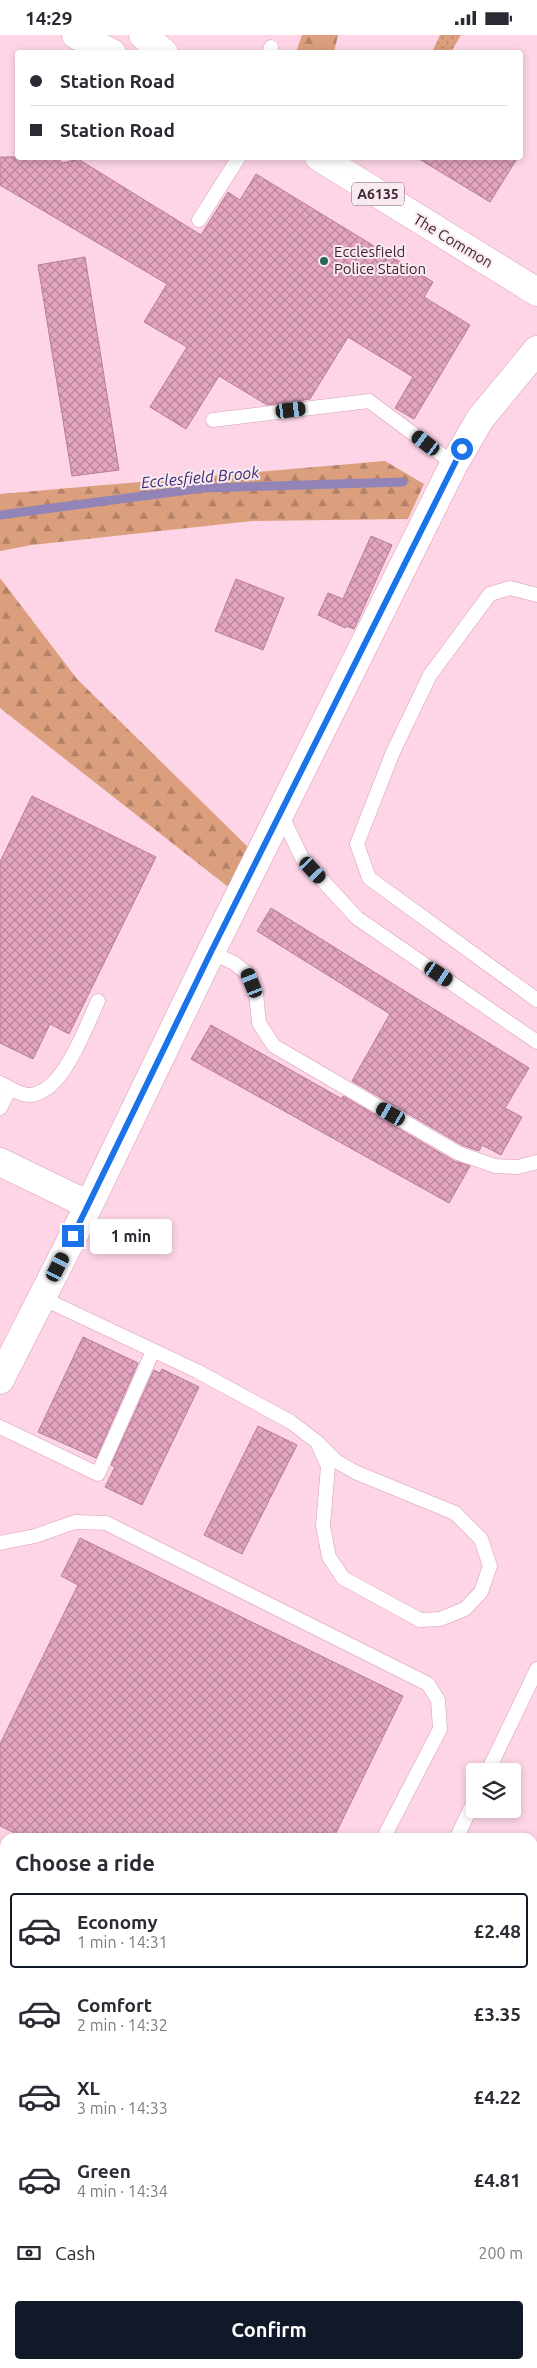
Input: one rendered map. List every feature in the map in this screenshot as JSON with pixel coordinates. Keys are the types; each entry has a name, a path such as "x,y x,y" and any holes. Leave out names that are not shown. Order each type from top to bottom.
{"street":[{"path":"76,35 106,50"},
{"path":"144,35 161,50"},
{"name":"The Common","path":"324,160 537,292"},
{"path":"0,1380 89,1205 211,952 454,464 480,419 537,350"},
{"path":"0,1162 89,1205"}],"lane":[{"path":"199,220 237,160"},
{"path":"213,420 369,401 454,464"},
{"path":"537,595 510,588 490,594 430,675 393,751 357,844 368,878 537,1000"},
{"path":"281,814 302,858 357,917 537,1042"},
{"path":"211,952 234,963 248,974 256,993 259,1023 274,1046 458,1153 494,1166 518,1167 537,1162"},
{"path":"0,1108 5,1086 27,1095 39,1093 53,1085 65,1069 98,1001"},
{"path":"42,1298 153,1351 291,1422 317,1442 336,1461 355,1472 455,1513 482,1539 490,1566 481,1592 465,1609 440,1619 420,1620 343,1578 329,1557 324,1526 328,1467 317,1442"},
{"path":"0,1427 98,1474 153,1351"},
{"path":"0,1543 35,1536 76,1522 106,1523 428,1684 438,1701 440,1729 386,1833"},
{"path":"493,1763 531,1698 537,1669"},
{"path":"459,1833 466,1818"}],"green space":[{"path":"302,35 338,35 334,50 297,50"},
{"path":"440,35 461,35 452,50 433,50"},
{"path":"385,461 424,484 408,519 252,521 32,545 0,551 0,494"},
{"path":"0,578 77,679 254,853 241,881 227,886 0,708"}],"building":[{"path":"0,157 15,157 15,160 58,160 63,163 80,160 201,235 228,192 240,200 256,174 433,282 424,297 470,325 414,419 395,408 413,377 348,337 310,399 267,405 219,376 186,429 150,407 187,347 144,322 167,284 0,185"},
{"path":"421,160 516,160 490,202"},
{"path":"85,257 119,470 72,476 38,265"},
{"path":"371,536 392,545 354,629 346,626 345,628 318,615 328,593 343,599"},
{"path":"236,579 284,598 263,650 215,631"},
{"path":"32,796 156,857 69,1034 50,1024 33,1059 0,1043 0,862"},
{"path":"271,908 529,1068 505,1108 522,1117 501,1155 482,1145 479,1151 462,1145 352,1081 390,1014 257,931"},
{"path":"211,1025 342,1099 343,1096 454,1161 470,1166 449,1203 191,1059"},
{"path":"83,1337 138,1363 96,1458 38,1432"},
{"path":"162,1369 199,1387 142,1505 105,1487 115,1467 111,1465 154,1370 160,1373"},
{"path":"258,1426 297,1445 242,1554 204,1535"},
{"path":"80,1538 403,1696 336,1833 15,1833 0,1826 0,1744 78,1585 61,1576"}],"waterway":[{"name":"Ecclesfield Brook","path":"0,515 203,488 403,482"}],"place":[{"name":"Ecclesfield Police Station","path":"324,261"}],"route":[{"path":"73,1236 211,952 462,449"}]}
